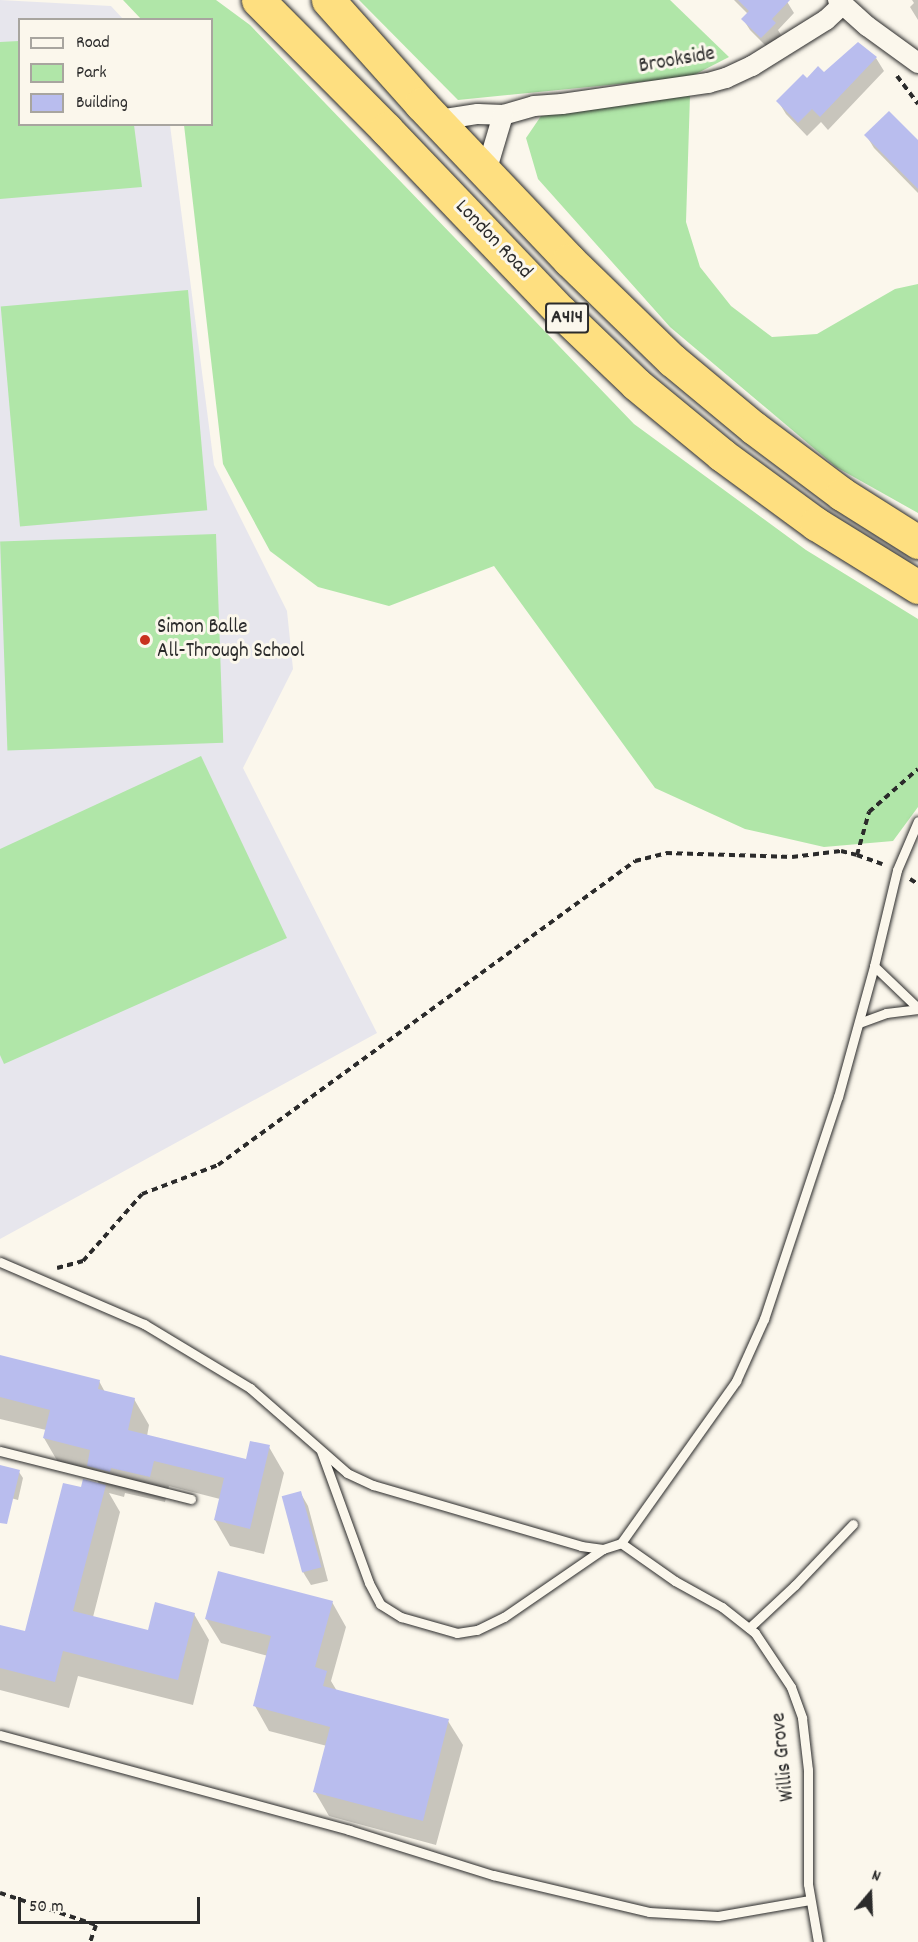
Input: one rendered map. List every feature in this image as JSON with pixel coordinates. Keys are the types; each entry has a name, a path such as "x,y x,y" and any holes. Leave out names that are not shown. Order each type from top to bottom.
{"highway":[{"name":"London Road","path":"258,0 386,129 560,311 636,384 722,455 816,524 918,587"},
{"name":"London Road","path":"328,0 568,260 672,360 754,428 833,487 918,542"}],"street":[{"name":"Brookside","path":"439,120 478,114 503,115 534,106 629,94 726,78 752,66 826,20 840,3 918,63"},
{"path":"486,172 503,115"}],"lane":[{"path":"321,1451 369,1583 380,1604 401,1617 457,1633 477,1630 504,1617 603,1549 621,1543 736,1381 760,1329 838,1097 874,966 897,870 918,821"},
{"path":"874,966 918,1009"},
{"path":"859,1023 886,1012 918,1009"},
{"path":"0,1262 144,1324 250,1388 347,1473 373,1485 581,1546 603,1549"},
{"path":"0,1451 191,1499"},
{"path":"749,1628 795,1585 853,1524"},
{"name":"Willis Grove","path":"621,1543 675,1581 722,1607 755,1633 791,1687 802,1718 808,1770 808,1884 818,1942"},
{"path":"0,1736 349,1830 493,1875 649,1912 718,1916 810,1900"}],"path":[{"path":"857,855 869,812 918,769"},
{"path":"30,1275 83,1261 142,1194 218,1165 635,861 666,853 792,857 841,851 897,870"},
{"path":"0,1893 96,1925 90,1942"}],"shaded area":[{"name":"Simon Balle All-Through School","path":"0,0 111,6 122,18 18,18 18,126 170,126 214,465 287,611 293,669 243,768 377,1033 0,1239"}],"green space":[{"path":"123,0 216,0 250,25 634,424 806,550 918,619 918,807 893,841 824,847 745,829 655,788 494,566 389,606 318,587 270,551 223,464 184,126 213,126 213,18 140,18"},
{"path":"359,0 670,0 729,57 690,77 458,100"},
{"path":"18,41 18,126 134,126 142,187 0,199 0,42"},
{"path":"690,95 686,222 700,267 731,306 772,337 817,334 895,289 918,284 918,513 836,467 670,327 538,179 526,138 541,116"},
{"path":"188,290 207,510 20,527 1,306"},
{"path":"216,534 223,743 7,750 0,542"},
{"path":"201,756 287,938 4,1064 0,1055 0,849"}],"building":[{"path":"738,0 790,0 772,19 776,23 761,38 741,19 749,11"},
{"path":"858,42 877,57 820,117 812,109 798,123 776,101 803,74 807,78 818,66 824,72"},
{"path":"889,111 918,140 918,189 864,135"},
{"path":"0,1355 100,1380 98,1389 135,1398 128,1430 246,1459 250,1441 270,1445 250,1529 214,1520 224,1478 154,1461 150,1477 111,1468 110,1472 87,1466 90,1450 43,1438 50,1410 0,1397"},
{"path":"0,1465 20,1470 7,1524 0,1523"},
{"path":"83,1479 106,1485 73,1611 148,1630 155,1602 195,1613 178,1680 63,1651 55,1682 0,1668 0,1625 25,1631 63,1483 81,1487"},
{"path":"301,1491 321,1567 302,1572 282,1496"},
{"path":"218,1571 333,1601 315,1667 327,1671 323,1686 449,1719 423,1821 313,1792 330,1727 253,1706 271,1636 205,1619"}],"place":[{"name":"Simon Balle All-Through School","path":"145,640"}]}
